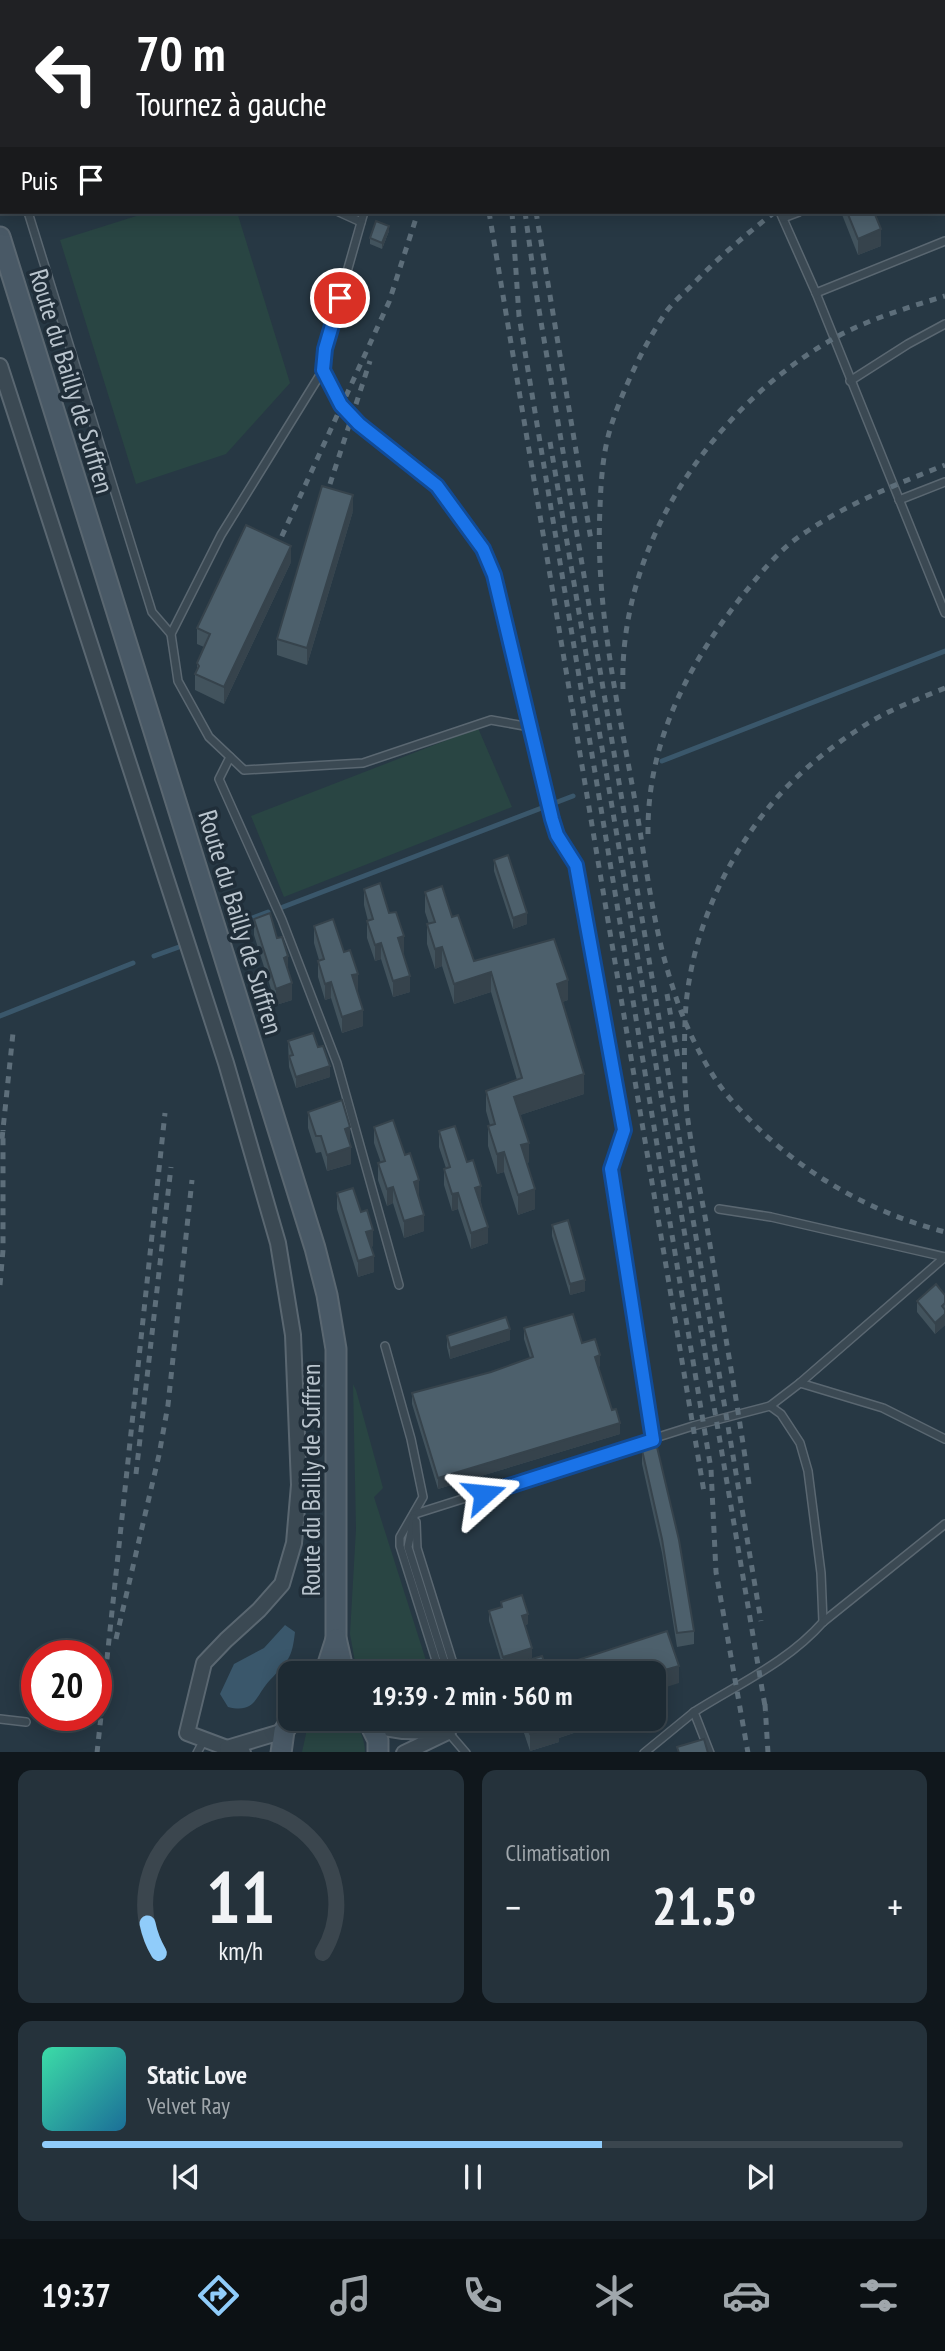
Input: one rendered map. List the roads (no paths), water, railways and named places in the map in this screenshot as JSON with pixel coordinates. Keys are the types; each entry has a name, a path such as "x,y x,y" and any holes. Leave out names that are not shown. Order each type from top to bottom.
{"main road":[{"name":"Route du Bailly de Suffren","path":"0,237 315,1248 327,1295 336,1349 336,1638 341,1661"},
{"name":"Route du Bailly de Suffren","path":"329,1661 336,1638"},
{"path":"281,1752 286,1731"},
{"path":"374,1731 379,1752"}],"street":[{"path":"0,366 226,1063 278,1244 293,1335 299,1485 294,1543 282,1584 260,1610 204,1663 187,1733 201,1746 243,1752"},
{"path":"221,1749 278,1729"},
{"path":"404,1752 436,1731"}],"lane":[{"path":"29,214 152,612 171,634 178,681 209,737 244,770 363,763 491,720 530,727"},
{"path":"343,214 361,222"},
{"path":"171,634 221,535 323,370 325,349 363,214"},
{"path":"781,215 816,293 945,612"},
{"path":"816,293 945,241"},
{"path":"850,381 945,324"},
{"path":"323,370 341,405 352,418 437,486 483,549 494,575 552,819 557,835 576,865 624,1130 611,1169 653,1440"},
{"path":"899,500 945,482"},
{"path":"229,757 219,779 282,920 337,1063 399,1285"},
{"path":"719,1209 771,1217 945,1257"},
{"path":"415,1514 693,1426 770,1405 800,1383 945,1257"},
{"path":"385,1346 411,1439 423,1497 400,1537 400,1546 436,1661"},
{"path":"800,1383 883,1408 945,1439"},
{"path":"770,1405 781,1414 800,1443 808,1471 821,1573 824,1622"},
{"path":"415,1514 408,1547 444,1661"},
{"path":"415,1514 417,1548 452,1661"},
{"path":"644,1752 694,1712 792,1652 809,1639 824,1622 945,1524"},
{"path":"694,1712 710,1752"},
{"path":"0,1719 21,1721"},
{"path":"453,1731 467,1752"}],"water":[{"path":"285,1625 295,1632 291,1654 287,1661 278,1661 278,1671 254,1702 244,1708 228,1707 220,1694 234,1664 264,1648"}],"waterway":[{"path":"662,761 945,651"},
{"path":"283,907 573,796"},
{"path":"247,920 268,912"},
{"path":"154,956 179,947"},
{"path":"0,1016 133,963"}],"railway":[{"path":"276,549 389,302 417,214"},
{"path":"489,214 704,1492"},
{"path":"512,214 519,316 711,1469 716,1572 748,1752"},
{"path":"525,214 537,298 761,1621"},
{"path":"536,214 591,540"},
{"path":"772,214 722,256 669,308 636,366 612,423 602,475 599,545 604,618 615,692 660,942 678,1002 705,1063 733,1102 755,1125 803,1166 857,1199 915,1223 945,1232"},
{"path":"623,689 626,636 636,584 655,535 680,488 711,444 747,404 787,369 831,340 872,320 945,296"},
{"path":"330,484 370,361"},
{"path":"550,442 766,1712"},
{"path":"648,834 649,801 655,768 674,707 704,650 742,596 779,553 806,532 856,503 945,465"},
{"path":"749,1484 687,1113 685,1023 693,963 711,904 724,877 756,824 783,791 848,736 901,706 945,688"},
{"path":"667,994 678,1059"},
{"path":"2,1139 13,1033"},
{"path":"109,1640 165,1113"},
{"path":"0,1285 3,1250 3,1130"},
{"path":"136,1474 171,1167"},
{"path":"116,1639 168,1405 192,1180"},
{"path":"765,1704 768,1752"},
{"path":"97,1752 99,1731"}]}
